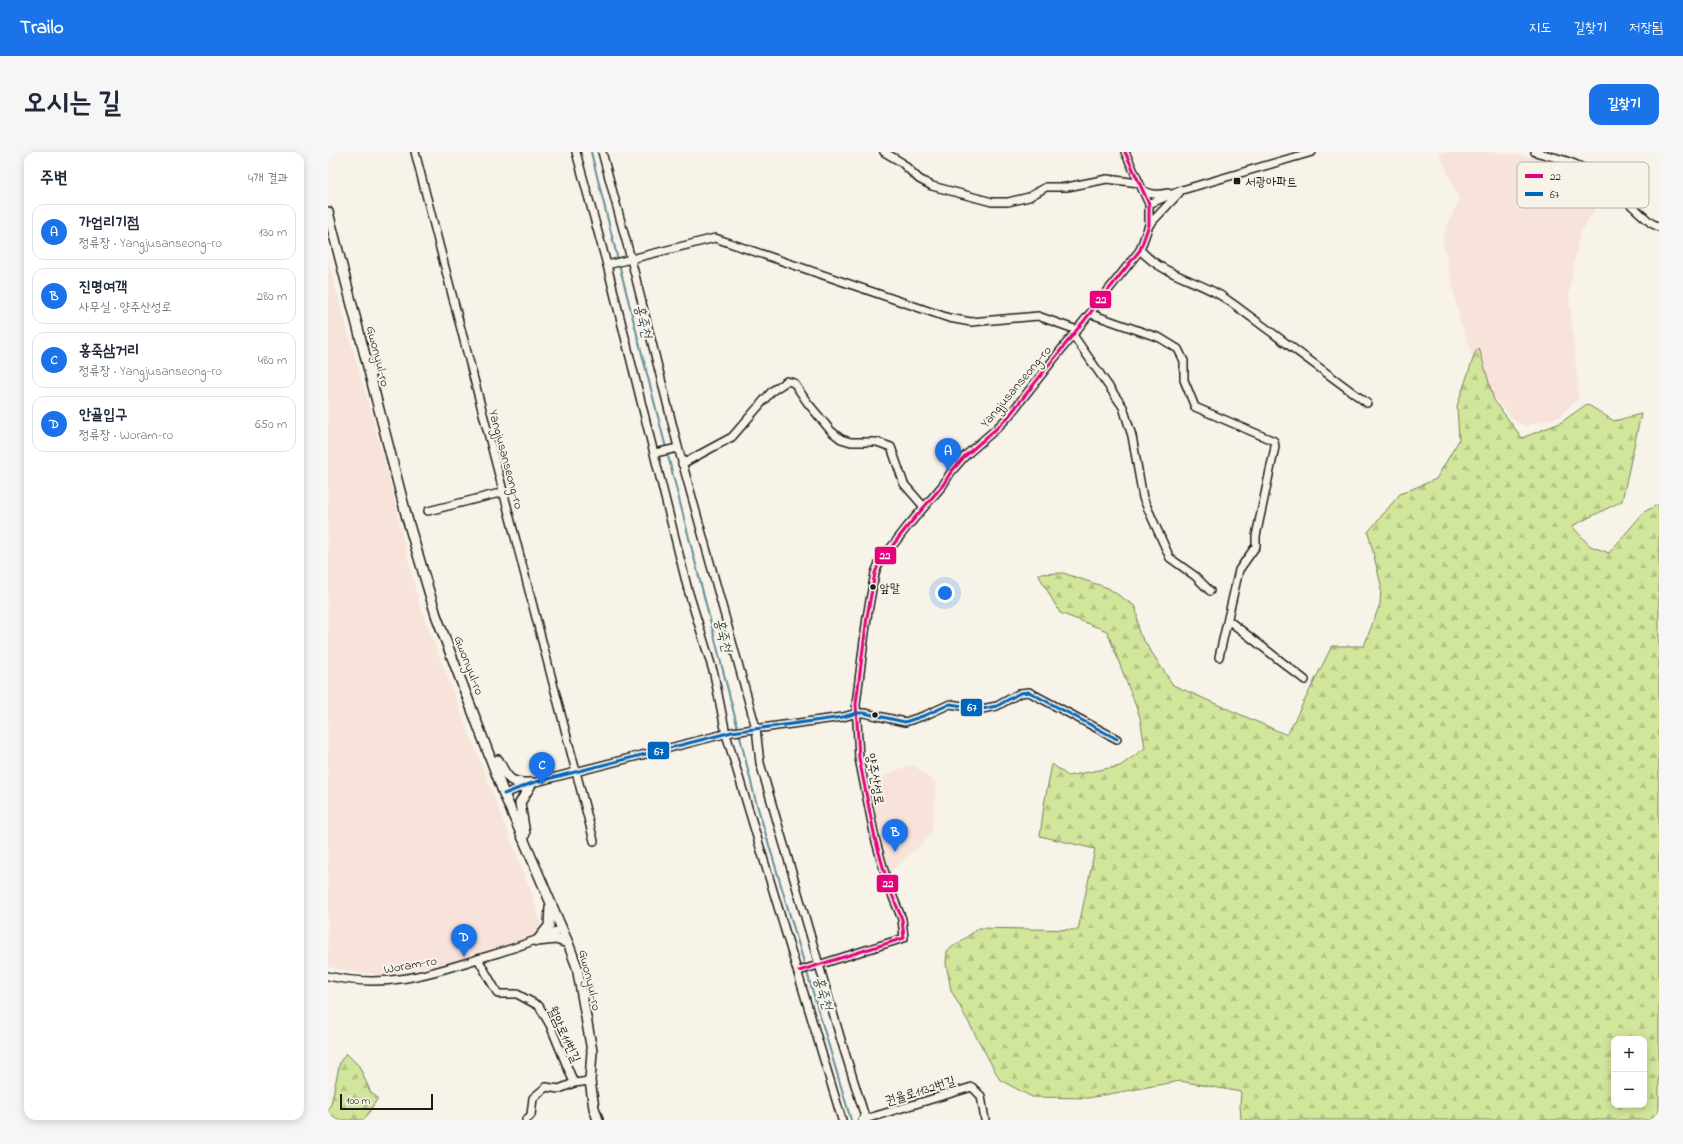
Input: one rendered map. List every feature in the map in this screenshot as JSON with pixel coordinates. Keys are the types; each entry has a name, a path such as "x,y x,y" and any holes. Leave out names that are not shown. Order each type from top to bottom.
{"main road":[{"name":"Gwonyul-ro","path":"328,212 407,518 436,615 504,794 577,967 592,1050 590,1081 594,1108 598,1120"},
{"path":"487,746 495,755 506,777 518,783 532,783"},
{"path":"527,847 520,803 532,783"},
{"path":"537,941 549,926 550,902"},
{"path":"537,941 556,939 568,943"}],"street":[{"name":"Yangjusanseong-ro","path":"415,152 594,841"},
{"path":"576,152 607,265 688,590 714,674 729,733 842,1120"},
{"path":"602,152 631,259 682,464 756,728 764,778 820,964 864,1120"},
{"path":"884,152 901,162 919,179 932,186 992,202 1008,202 1029,197 1046,187 1067,187 1107,179 1139,183"},
{"name":"Yangjusanseong-ro","path":"820,964 904,938 902,919 888,885 875,838 859,758 857,713 867,618 875,573 879,563 965,456 1008,417 1091,314 1140,250 1149,225 1149,204 1125,152"},
{"path":"1144,191 1151,195 1159,195 1182,190 1312,152"},
{"path":"1535,152 1569,162"},
{"path":"1149,204 1182,190"},
{"path":"1149,225 1182,190"},
{"path":"1634,208 1651,223 1659,227"},
{"path":"607,265 715,238 949,318 971,322 1038,316 1075,332 1123,407 1132,436 1143,498 1170,558 1195,576 1210,591"},
{"path":"1140,250 1149,259 1178,277 1218,293 1367,403"},
{"path":"1091,314 1160,338 1178,348 1184,361 1184,380 1195,407 1274,441 1275,447 1256,536 1256,546 1238,570 1219,657"},
{"path":"682,464 732,437 772,391 787,381 794,384 831,431 841,439 851,442 877,442 891,447 904,484 924,506"},
{"path":"655,453 678,448"},
{"path":"428,511 504,492"},
{"path":"1228,620 1305,680"},
{"path":"504,794 532,783 729,733 843,717 857,713 905,722 926,715 950,704 982,709 997,706 1020,693 1029,692 1117,739"},
{"name":"Woram-ro","path":"328,976 355,981 392,980 422,977 537,941 562,929"},
{"name":"월암로11번길","path":"478,959 498,994 517,994 539,1006 550,1026 574,1083"},
{"path":"799,971 820,964"},
{"name":"월암로11번길","path":"526,1120 531,1115 533,1098 546,1087 559,1089 574,1083 590,1081"},
{"name":"권율로1132번길","path":"864,1120 972,1087 981,1096 985,1120"}],"shaded area":[{"path":"1439,152 1493,152 1546,159 1552,162 1517,162 1517,208 1595,208 1579,236 1569,294 1579,397 1559,417 1525,426 1514,421 1481,381 1460,320 1442,239 1459,199"},
{"path":"328,261 385,462 419,604 532,894 541,926 531,937 453,962 383,975 354,972 328,967"},
{"path":"908,765 914,765 936,784 932,832 927,839 889,873 865,776 880,778"}],"green space":[{"path":"1479,348 1494,400 1522,438 1560,423 1587,404 1614,421 1641,414 1622,501 1572,526 1590,546 1609,553 1644,512 1659,504 1659,1120 1241,1120 1241,1092 1180,1081 1088,1098 1032,1097 1000,1080 951,990 946,963 947,951 979,928 1078,930 1095,849 1040,836 1052,764 1068,776 1120,766 1145,748 1140,717 1107,631 1060,613 1038,574 1063,573 1108,588 1136,607 1139,633 1173,685 1287,735 1332,646 1364,646 1380,604 1381,585 1368,532 1400,494 1436,479 1459,440 1457,406 1475,353"},
{"path":"346,1053 359,1066 371,1093 378,1098 364,1120 328,1120 328,1109 331,1104 340,1062"}],"waterway":[{"name":"홍죽천","path":"591,152 618,260"},
{"name":"홍죽천","path":"619,264 666,448"},
{"name":"홍죽천","path":"667,452 738,729"},
{"name":"홍죽천","path":"739,733 755,798 851,1120"}],"transit line":[{"name":"22","path":"799,971 904,938 902,919 888,885 875,838 859,758 856,704 867,617 875,573 879,563 943,485 951,472 965,456 1008,417 1140,250 1149,225 1149,204 1125,152"},
{"name":"67","path":"504,794 532,783 732,732 843,717 857,713 864,713 905,722 926,715 950,704 982,709 997,706 1020,693 1029,692 1117,739"}],"place":[{"name":"서광아파트","path":"1237,181"},
{"name":"가업리기점","path":"948,471"},
{"name":"앞말","path":"873,587"},
{"name":"홍죽삼거리","path":"542,785"},
{"name":"진명여객","path":"895,852"},
{"name":"안골입구","path":"464,957"}]}
